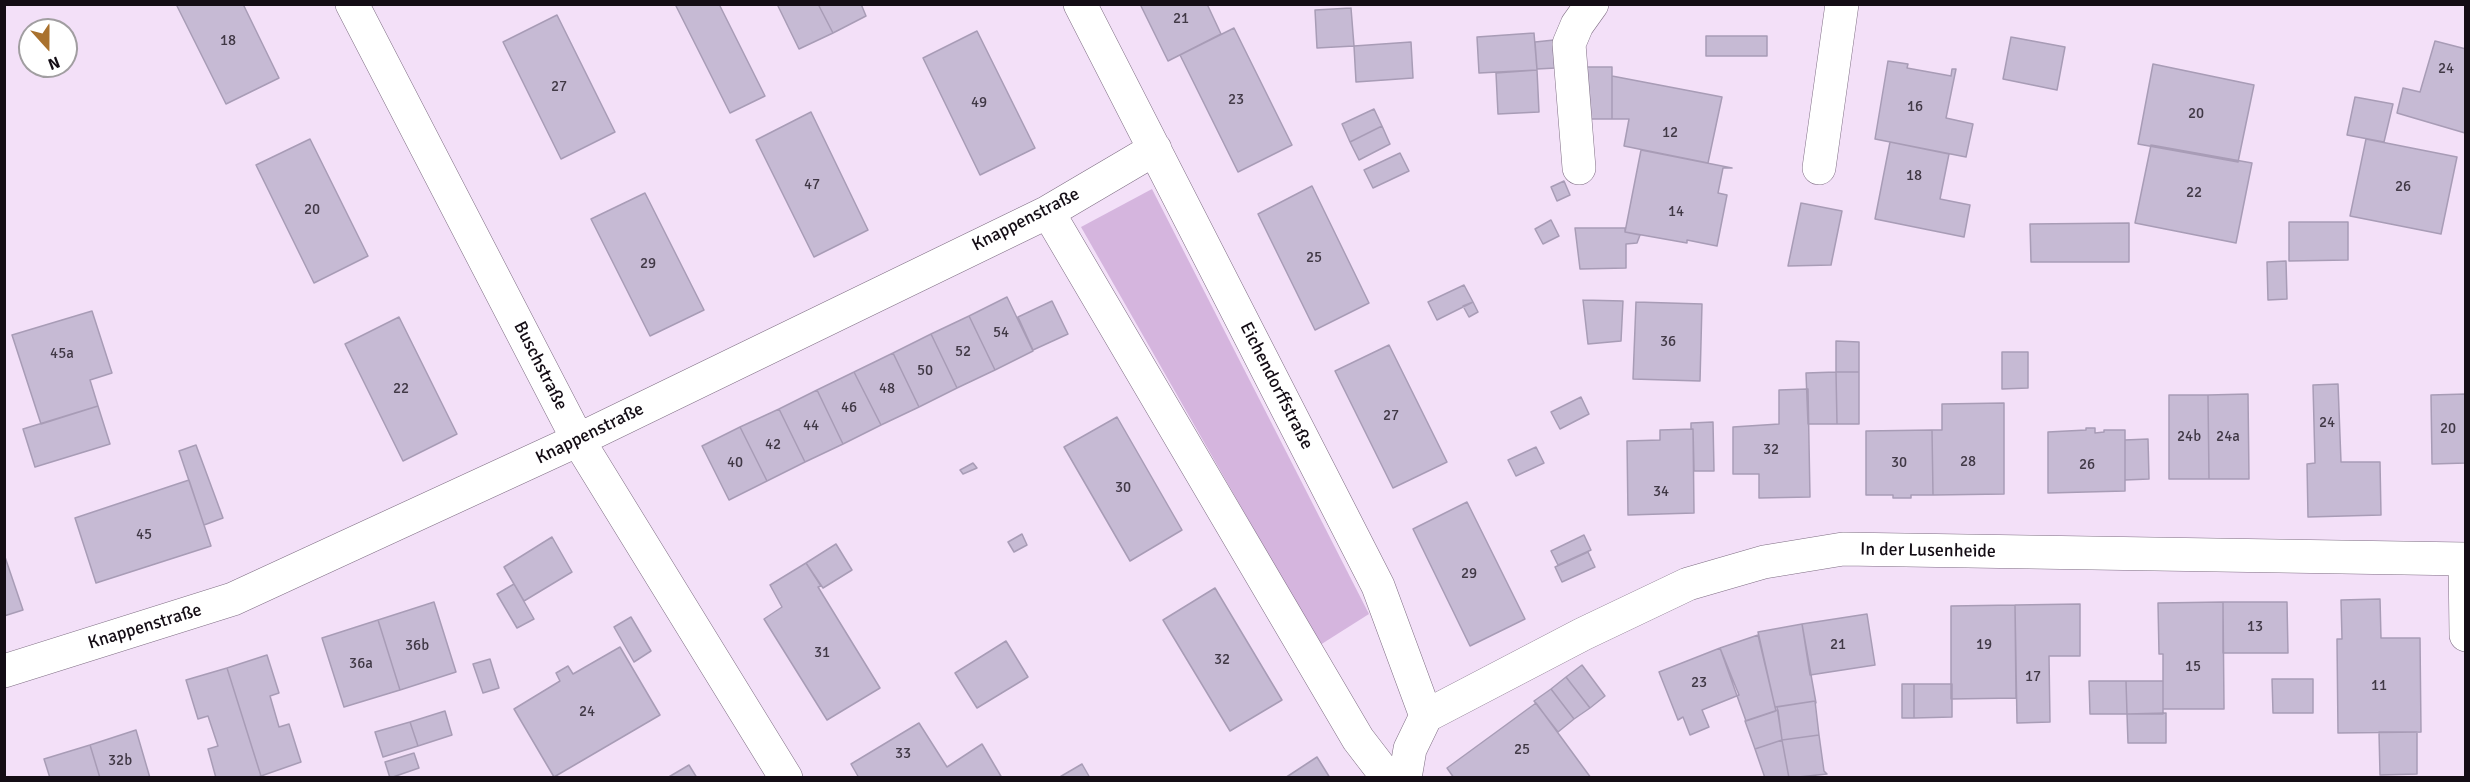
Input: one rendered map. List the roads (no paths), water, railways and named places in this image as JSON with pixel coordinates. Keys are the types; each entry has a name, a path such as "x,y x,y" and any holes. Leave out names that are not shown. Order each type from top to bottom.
{"street":[{"name":"Buschstraße","path":"352,4 578,440 786,777"},
{"name":"Eichendorffstraße","path":"1080,4 1378,586 1425,716"},
{"path":"1579,168 1569,44 1577,25 1592,4"},
{"path":"1819,168 1842,4"},
{"name":"Knappenstraße","path":"4,671 233,599 578,440 1048,212 1155,149"},
{"path":"1048,212 1358,739 1388,777"},
{"name":"In der Lusenheide","path":"1425,716 1583,634 1688,584 1764,561 1843,549 2465,559"},
{"path":"2465,559 2466,635"},
{"path":"1405,777 1410,749 1425,716"}]}
